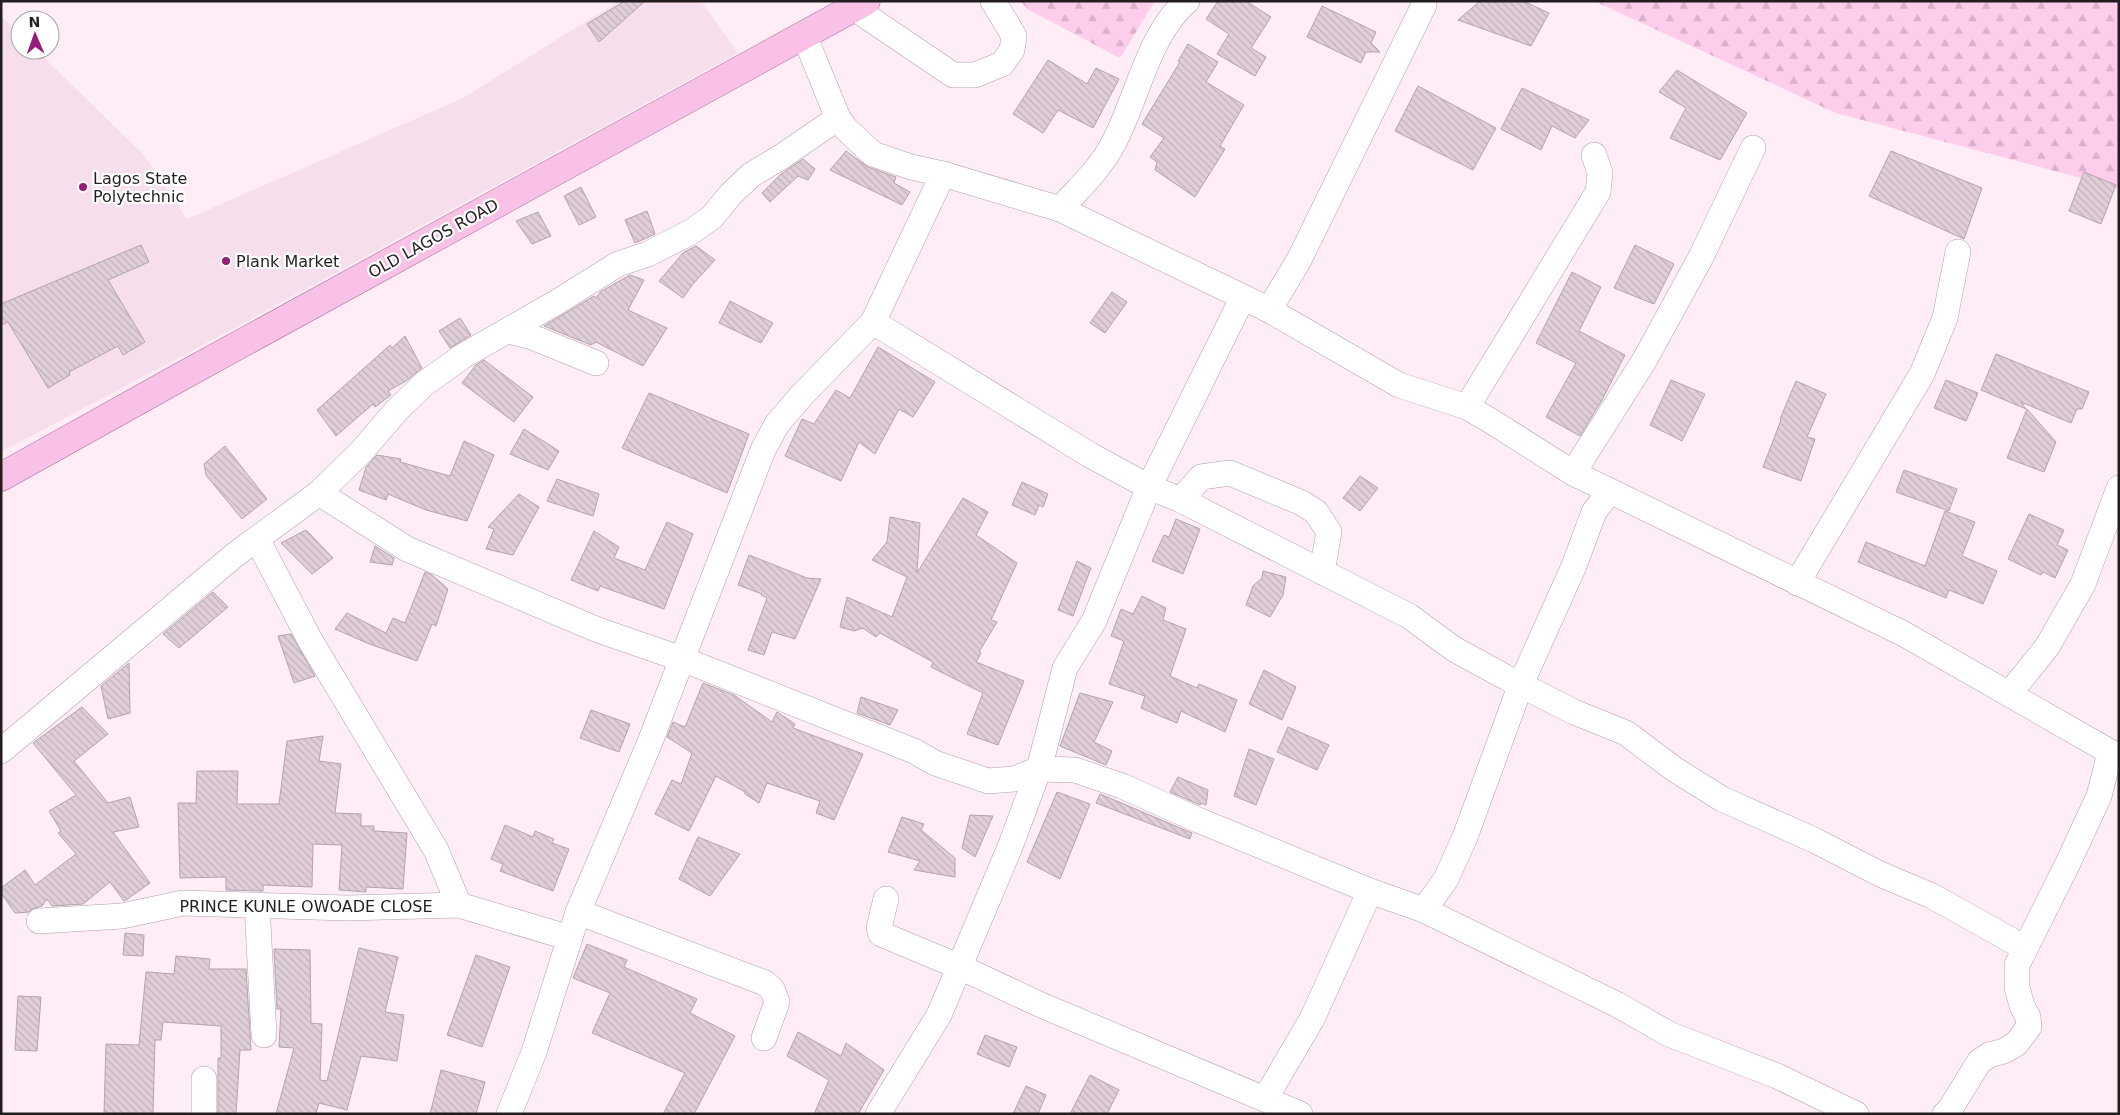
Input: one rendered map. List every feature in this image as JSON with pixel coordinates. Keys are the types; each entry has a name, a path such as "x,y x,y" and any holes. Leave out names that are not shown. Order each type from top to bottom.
{"main road":[{"name":"OLD LAGOS ROAD","path":"1,477 860,5"}],"street":[{"path":"860,5 953,75 975,75 1002,64 1012,50 1014,36 993,1"},
{"path":"1060,209 1098,168 1114,143 1155,47 1167,25 1179,8 1187,1"},
{"path":"1269,310 1299,260 1424,5"},
{"path":"804,35 838,118 846,129 873,154 910,167 943,174 1060,209 1243,297 1399,385 1466,407 1572,473 1904,634 2114,755 2099,796 2017,965 2017,987 2022,1006 2028,1017 2029,1027 2016,1044 2004,1051 1989,1055 1979,1062 1945,1114"},
{"path":"1,751 128,644 257,540 319,493 361,452 397,410 424,384 463,356 509,331 618,264 648,254 691,232 712,217 731,194 751,175 838,118"},
{"path":"1572,473 1644,361 1701,257 1753,148"},
{"path":"1466,407 1598,192 1600,173 1594,156"},
{"path":"509,1114 534,1052 578,912 650,742 763,450 777,424 802,395 873,322 943,174"},
{"path":"1797,583 1922,374 1945,318 1958,252"},
{"path":"878,1114 939,1015 982,909 1010,847 1039,769 1065,668 1094,621 1149,487 1243,297"},
{"path":"873,322 1090,455 1149,487 1181,500 1409,616 1454,650 1574,712 1626,733 1674,769 1722,799 1814,840 1880,874 1932,896 2025,948"},
{"path":"509,331 532,336 596,363"},
{"path":"1181,500 1201,477 1230,473 1302,503 1316,512 1329,532 1322,572"},
{"path":"2009,694 2047,647 2082,584 2119,488"},
{"path":"1424,910 1446,879 1465,837 1521,684 1574,566 1594,512 1610,491"},
{"path":"319,493 407,550 598,630 682,659 914,751 935,763 988,781 1014,779 1039,769 1075,770 1122,786 1198,820 1370,891 1424,910 1616,1004 1669,1034 1777,1076 1856,1114"},
{"path":"257,540 311,642 436,850 460,905"},
{"path":"1265,1100 1312,1020 1370,891"},
{"path":"886,899 879,928 881,934 960,967 1041,1005 1300,1114"},
{"name":"PRINCE KUNLE OWOADE CLOSE","path":"39,921 122,916 184,903 347,908 460,905 570,938"},
{"path":"257,905 264,1035"},
{"path":"578,912 765,983 772,989 777,1002 764,1038"},
{"path":"204,1079 204,1114"}],"shaded area":[{"name":"Plank Market","path":"619,1 701,1 738,53 218,337 1,452 1,16 10,25 10,60 46,60 144,155 187,219 463,98"}],"green space":[{"path":"1020,1 1155,1 1120,58 1029,10"},
{"path":"1594,1 2119,1 2119,188 1836,113"}],"building":[{"path":"625,1 645,1 599,42 587,24"},
{"path":"1218,1 1246,1 1271,17 1251,48 1266,57 1255,76 1217,54 1229,34 1206,19"},
{"path":"1480,1 1523,1 1549,13 1531,46 1458,20"},
{"path":"1322,6 1376,32 1371,43 1380,52 1366,52 1361,63 1307,37"},
{"path":"1188,44 1218,62 1206,82 1244,105 1220,146 1225,149 1195,197 1155,170 1157,162 1150,157 1164,138 1142,124 1180,62 1178,61"},
{"path":"1048,60 1087,84 1096,68 1119,79 1093,128 1058,110 1043,133 1013,114"},
{"path":"1677,70 1747,113 1720,160 1670,138 1686,108 1659,92"},
{"path":"1418,86 1496,128 1473,170 1395,131"},
{"path":"1522,88 1589,120 1575,138 1552,126 1541,150 1501,129"},
{"path":"846,151 868,167 896,177 894,183 910,192 902,205 830,170"},
{"path":"1891,151 1982,188 1964,239 1869,196"},
{"path":"803,159 815,169 808,180 798,176 770,202 762,193 781,174"},
{"path":"2084,172 2116,185 2101,224 2069,211"},
{"path":"581,187 596,217 579,225 564,196"},
{"path":"647,211 655,234 635,243 625,220"},
{"path":"538,212 551,236 532,244 516,221"},
{"path":"141,245 149,262 108,280 145,342 123,355 118,346 69,372 70,375 48,388 8,322 1,325 1,304"},
{"path":"1635,245 1674,264 1654,304 1614,288"},
{"path":"696,246 715,260 683,298 659,281 684,252"},
{"path":"1572,272 1601,287 1579,331 1625,355 1602,400 1580,436 1546,417 1576,363 1536,343"},
{"path":"630,275 644,280 628,310 667,328 643,366 596,342 591,345 544,326 594,296 596,298 600,292"},
{"path":"1112,292 1127,302 1105,333 1090,323"},
{"path":"730,301 773,323 761,343 719,323"},
{"path":"460,318 471,335 450,348 439,331"},
{"path":"405,336 422,368 406,381 388,391 391,395 375,407 373,404 336,436 317,410 390,345 392,348"},
{"path":"878,347 935,382 913,417 899,409 875,454 859,442 841,481 785,456 802,419 814,424 836,390 850,398"},
{"path":"1996,354 2089,392 2082,409 2077,409 2071,423 2021,402 2026,409 1981,390"},
{"path":"484,360 533,397 514,422 462,383 476,365"},
{"path":"1671,380 1705,394 1682,441 1650,425"},
{"path":"1946,380 1978,393 1966,421 1934,408"},
{"path":"1796,381 1826,394 1807,437 1815,439 1801,481 1763,467"},
{"path":"649,393 749,434 727,493 622,448"},
{"path":"2027,409 2056,442 2044,472 2007,458"},
{"path":"524,429 559,451 548,470 510,454"},
{"path":"464,441 494,455 467,521 426,510 388,494 386,500 359,490 366,467 377,455 401,459 400,462 450,476"},
{"path":"225,446 267,499 242,519 206,475 204,464"},
{"path":"1904,470 1957,489 1949,511 1896,492"},
{"path":"1360,476 1378,488 1360,511 1343,498"},
{"path":"557,479 599,494 593,516 547,501"},
{"path":"1022,482 1048,494 1043,507 1039,505 1035,515 1012,505"},
{"path":"519,494 539,507 513,555 486,549 494,529 488,527"},
{"path":"963,498 988,512 976,535 1017,563 991,620 997,622 979,652 981,653 976,662 1024,681 998,745 967,734 983,693 931,667 933,662 880,633 876,637 863,628 854,631 840,627 847,597 892,617 907,577 872,560 887,542 890,517 920,523 917,573"},
{"path":"1945,511 1975,522 1962,556 1997,571 1983,604 1949,590 1946,598 1858,562 1866,542 1925,566"},
{"path":"2029,514 2064,530 2057,545 2068,550 2055,578 2043,572 2041,575 2008,559"},
{"path":"1176,519 1200,529 1183,574 1152,561 1164,535 1169,537"},
{"path":"667,522 693,534 664,609 600,586 598,591 571,580 594,531 619,547 614,558 645,570"},
{"path":"306,530 333,558 312,574 281,543"},
{"path":"375,546 394,558 392,565 370,562"},
{"path":"749,555 807,578 821,579 795,639 772,632 764,655 748,650 767,598 762,594 738,585"},
{"path":"1077,561 1091,568 1073,616 1058,610"},
{"path":"1263,571 1286,577 1283,595 1270,617 1246,605 1253,586 1262,578"},
{"path":"425,572 432,575 448,589 436,626 432,624 417,661 335,629 347,613 386,633 393,618 405,623"},
{"path":"213,592 228,607 179,648 163,634"},
{"path":"1142,596 1166,608 1163,620 1186,629 1170,676 1197,688 1199,684 1237,700 1225,732 1181,711 1177,723 1141,708 1145,696 1109,684 1124,641 1111,636 1121,609 1133,614"},
{"path":"291,634 315,676 294,683 278,636"},
{"path":"129,663 130,713 108,719 101,686"},
{"path":"1264,670 1296,687 1282,720 1249,704"},
{"path":"703,683 734,695 772,722 777,712 795,724 793,728 863,754 834,820 816,813 820,801 767,783 759,803 745,794 745,792 716,776 689,831 655,814 672,780 681,784 692,753 667,737 673,722 685,727"},
{"path":"1080,693 1113,702 1094,742 1112,751 1106,765 1060,746"},
{"path":"861,697 898,710 890,725 857,713"},
{"path":"82,707 108,734 74,761 108,803 130,797 139,827 113,832 150,883 124,901 110,882 83,904 52,906 47,899 42,906 29,912 15,913 1,893 1,888 25,870 35,885 76,854 58,833 61,831 49,811 76,795 33,743"},
{"path":"591,710 630,724 619,752 580,738"},
{"path":"1288,727 1329,745 1317,770 1277,752"},
{"path":"323,736 319,761 341,764 335,813 361,814 361,826 374,826 374,831 407,833 403,889 366,887 366,892 339,890 342,845 313,844 312,887 263,885 263,891 226,890 226,877 180,878 178,803 196,803 197,771 238,771 237,804 279,804 287,741"},
{"path":"1249,749 1274,759 1256,805 1234,796"},
{"path":"1178,777 1208,790 1206,805 1201,803 1200,805 1170,792"},
{"path":"1057,792 1090,804 1060,879 1027,862"},
{"path":"1100,794 1192,833 1190,839 1096,803"},
{"path":"970,815 993,816 975,857 962,848"},
{"path":"902,817 924,824 921,830 955,858 955,877 914,870 920,861 888,852"},
{"path":"505,825 533,837 535,831 554,839 552,843 569,849 553,891 500,871 503,864 491,859"},
{"path":"698,837 740,854 710,896 679,879"},
{"path":"125,933 144,935 143,956 123,955"},
{"path":"587,944 627,960 624,967 697,999 690,1013 735,1036 694,1114 663,1114 685,1073 592,1033 610,993 573,978"},
{"path":"359,948 398,957 385,1012 404,1015 397,1061 361,1056 347,1110 319,1103 316,1114 276,1114 294,1048 279,1047 281,1009 277,1009 274,949 310,950 311,1023 322,1024 320,1080 327,1081"},
{"path":"476,955 510,967 482,1047 447,1035"},
{"path":"176,956 210,959 209,969 246,969 251,1050 240,1050 236,1114 218,1114 218,1058 221,1058 221,1026 163,1022 161,1040 155,1040 153,1114 104,1114 106,1044 139,1045 146,972 174,974"},
{"path":"18,996 41,997 37,1051 15,1050"},
{"path":"798,1032 841,1056 846,1043 884,1070 858,1114 814,1114 829,1080 787,1056"},
{"path":"985,1035 1017,1047 1009,1067 977,1054"},
{"path":"441,1070 485,1082 476,1114 430,1114"},
{"path":"1090,1075 1119,1090 1107,1114 1070,1114"},
{"path":"1026,1086 1046,1095 1038,1114 1013,1114"}],"place":[{"name":"Lagos State Polytechnic","path":"83,187"},
{"name":"Plank Market","path":"226,261"}]}
